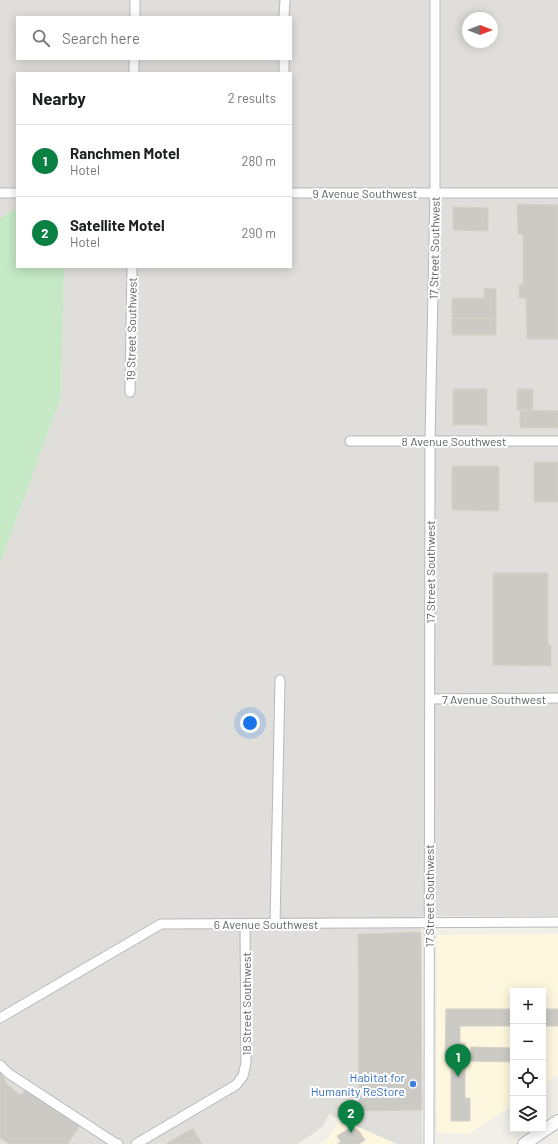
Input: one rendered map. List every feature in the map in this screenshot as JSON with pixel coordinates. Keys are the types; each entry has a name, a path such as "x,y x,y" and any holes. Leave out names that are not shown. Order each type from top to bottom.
{"street":[{"path":"135,0 135,16"},
{"path":"284,0 284,16"},
{"name":"17 Street Southwest","path":"429,1144 430,441 435,192 435,0"},
{"path":"134,60 134,72"},
{"path":"284,60 284,72"},
{"path":"0,193 16,193"},
{"name":"9 Avenue Southwest","path":"292,193 558,193"},
{"name":"19 Street Southwest","path":"130,392 132,268"},
{"name":"8 Avenue Southwest","path":"350,441 558,441"},
{"path":"275,924 280,680"},
{"name":"7 Avenue Southwest","path":"430,699 558,698"},
{"name":"6 Avenue Southwest","path":"0,1018 161,924 558,922"},
{"name":"18 Street Southwest","path":"136,1144 236,1085 243,1076 246,1063 245,924"},
{"path":"0,1065 8,1073 118,1144"},
{"path":"524,1144 558,1121"}],"shaded area":[{"path":"0,0 558,0 558,916 421,916 422,1144 397,1144 329,1114 324,1125 297,1144 0,1144 0,564 61,396 64,268 292,268 292,72 16,72 16,209 0,218"},
{"path":"558,934 558,1075 546,1083 546,988 510,988 510,1107 468,1134 437,1132 437,935"},
{"path":"340,1118 397,1144 320,1144 328,1139"}],"green space":[{"path":"16,209 16,268 64,268 61,396 0,564 0,218"}],"building":[{"path":"517,204 558,205 558,339 527,339 526,298 519,298 519,284 523,284 523,234 518,234"},
{"path":"453,207 488,208 488,231 453,230"},
{"path":"484,288 496,289 496,318 452,318 452,298 484,298"},
{"path":"452,318 496,318 496,335 452,335"},
{"path":"453,389 487,389 487,425 453,425"},
{"path":"517,389 533,389 533,410 517,410"},
{"path":"520,410 558,411 558,428 520,428"},
{"path":"534,462 558,462 558,502 534,502"},
{"path":"452,466 499,466 499,511 452,510"},
{"path":"493,573 548,573 548,645 551,645 551,666 493,665"},
{"path":"421,932 422,1110 359,1111 358,934"},
{"path":"446,1009 510,1009 510,1026 460,1026 460,1043 465,1043 465,1098 470,1098 470,1121 451,1121 451,1056 445,1056"},
{"path":"546,1009 558,1009 558,1026 546,1026"},
{"path":"471,1047 510,1048 510,1062 471,1061"},
{"path":"0,1072 7,1084 20,1095 27,1089 81,1123 68,1144 9,1144 0,1138"},
{"path":"352,1127 359,1131 365,1140 359,1144 337,1144 341,1142 337,1136"},
{"path":"193,1128 202,1144 166,1144"}],"place":[{"name":"Ranchmen Motel","path":"458,1077"},
{"name":"Habitat for Humanity ReStore","path":"413,1084"},
{"name":"Satellite Motel","path":"351,1133"}]}
